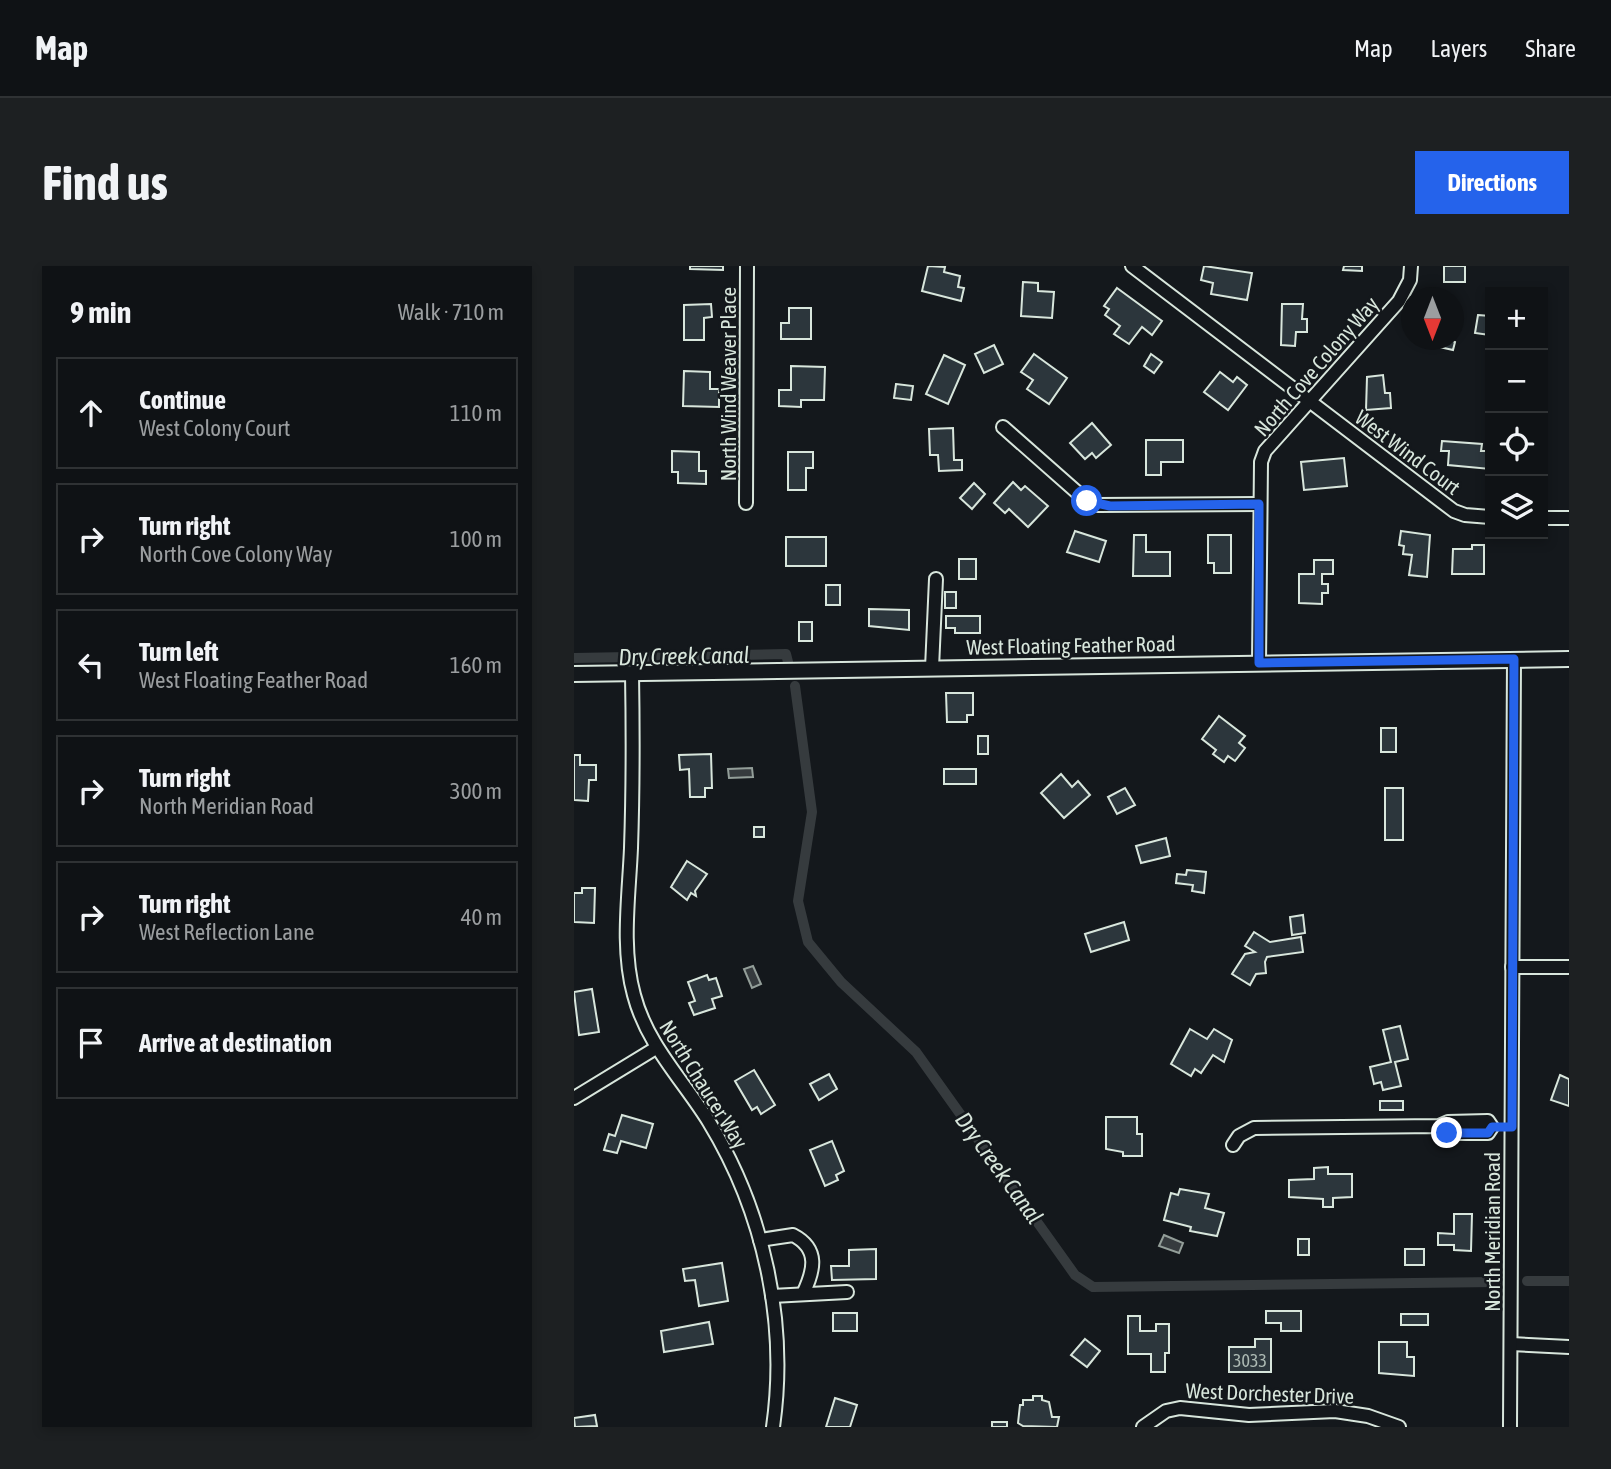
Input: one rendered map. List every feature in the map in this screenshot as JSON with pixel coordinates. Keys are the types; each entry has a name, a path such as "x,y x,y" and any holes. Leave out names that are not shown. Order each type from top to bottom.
{"main road":[{"name":"West Floating Feather Road","path":"574,674 1569,659"}],"street":[{"name":"North Wind Weaver Place","path":"746,503 747,266"},
{"name":"West Wind Court","path":"1132,266 1454,511 1485,517"},
{"name":"North Cove Colony Way","path":"1259,663 1259,474 1265,451 1399,301 1410,280 1411,266"},
{"path":"1003,427 1087,501 1098,505 1259,504"},
{"path":"1548,518 1569,518"},
{"path":"932,668 936,579"},
{"name":"North Meridian Road","path":"1510,1427 1514,659"},
{"name":"North Chaucer Way","path":"632,673 633,793 628,962 637,1006 656,1048 692,1096 730,1160 760,1240 772,1296 777,1361 773,1427"},
{"path":"1512,967 1569,967"},
{"path":"574,1098 656,1048"},
{"path":"1233,1145 1239,1136 1254,1128 1439,1126 1447,1133 1488,1133 1492,1127 1512,1127"},
{"path":"760,1240 793,1235 807,1247 814,1266 803,1294"},
{"path":"772,1296 847,1292"},
{"path":"1511,1344 1569,1347"},
{"name":"West Dorchester Drive","path":"1143,1427 1166,1411 1180,1408 1249,1415 1335,1411 1368,1416 1399,1427"}],"shaded area":[{"path":"752,768 753,777 729,778 728,769"},
{"path":"753,966 761,984 752,988 744,969"},
{"path":"1164,1235 1183,1243 1179,1253 1159,1246"}],"building":[{"path":"690,266 723,266 723,270 690,269"},
{"path":"928,266 945,267 944,272 960,276 958,287 964,288 961,301 922,291"},
{"path":"1204,266 1252,273 1247,300 1211,294 1213,283 1201,280"},
{"path":"1344,266 1362,266 1362,271 1343,270"},
{"path":"1444,266 1465,266 1465,282 1444,282"},
{"path":"1023,282 1038,283 1038,291 1054,292 1052,318 1021,316"},
{"path":"1117,288 1162,321 1152,335 1142,327 1129,344 1114,334 1120,326 1105,315 1109,309 1104,306"},
{"path":"711,304 712,317 704,318 704,340 684,340 684,305"},
{"path":"1282,304 1303,304 1302,319 1307,319 1307,332 1296,332 1295,346 1281,345"},
{"path":"789,308 811,308 811,339 781,339 781,323 789,323"},
{"path":"1478,315 1485,316 1485,334 1475,333"},
{"path":"994,345 1003,364 984,373 975,354"},
{"path":"1034,354 1067,378 1049,404 1027,389 1033,380 1021,372"},
{"path":"1151,354 1162,362 1154,373 1144,366"},
{"path":"944,355 965,365 948,404 926,394"},
{"path":"791,366 825,367 824,400 801,400 801,407 779,406 779,390 791,390"},
{"path":"684,371 710,372 710,389 719,389 719,407 683,406"},
{"path":"1220,372 1233,382 1237,377 1247,385 1228,410 1204,392"},
{"path":"1383,375 1385,393 1390,393 1391,408 1366,410 1367,377"},
{"path":"896,384 913,386 911,400 894,398"},
{"path":"1092,423 1111,445 1096,458 1092,453 1085,459 1070,443"},
{"path":"953,428 954,460 962,460 962,470 939,471 938,455 930,455 929,429"},
{"path":"1146,440 1183,440 1183,462 1161,462 1161,475 1146,475"},
{"path":"1442,441 1482,444 1481,451 1485,451 1485,469 1448,465 1449,451 1441,451"},
{"path":"672,451 699,452 699,471 706,471 706,484 678,483 678,472 672,472"},
{"path":"788,452 813,452 813,468 806,468 806,490 788,490"},
{"path":"1344,458 1347,486 1304,490 1301,462"},
{"path":"1013,482 1021,490 1025,486 1048,506 1028,527 1009,509 1005,513 994,503"},
{"path":"974,483 985,494 972,509 960,498"},
{"path":"1075,531 1106,541 1099,562 1067,552"},
{"path":"1401,531 1430,535 1427,577 1409,575 1412,555 1403,554 1404,546 1399,545"},
{"path":"1134,535 1146,535 1146,552 1170,552 1170,576 1133,576"},
{"path":"1208,535 1231,535 1231,573 1214,573 1214,563 1208,563"},
{"path":"786,537 826,537 826,566 786,566"},
{"path":"1472,545 1484,545 1484,574 1452,574 1453,549 1472,549"},
{"path":"959,559 976,559 976,579 959,579"},
{"path":"1314,560 1333,560 1333,574 1322,574 1322,584 1328,584 1328,593 1322,593 1322,604 1299,603 1299,574 1314,574"},
{"path":"826,585 840,585 840,605 826,605"},
{"path":"945,592 956,592 956,608 945,608"},
{"path":"869,609 909,610 909,630 869,626"},
{"path":"946,616 980,616 980,633 955,633 955,628 946,628"},
{"path":"799,622 812,622 812,641 799,641"},
{"path":"946,693 973,693 973,715 967,715 967,722 947,722"},
{"path":"1219,716 1245,736 1239,743 1245,748 1235,761 1228,756 1224,762 1213,754 1216,750 1202,739"},
{"path":"1381,728 1396,728 1396,752 1381,752"},
{"path":"978,736 988,736 988,754 978,754"},
{"path":"711,754 712,788 705,788 705,797 690,797 689,769 680,770 679,755"},
{"path":"574,755 580,755 580,765 596,765 596,780 589,780 588,801 574,800"},
{"path":"944,769 976,769 976,784 944,784"},
{"path":"1061,774 1072,787 1078,781 1090,795 1064,818 1041,793"},
{"path":"1125,788 1135,805 1117,814 1108,797"},
{"path":"1385,788 1403,788 1403,840 1385,840"},
{"path":"754,827 764,827 764,837 754,837"},
{"path":"1166,838 1170,856 1141,863 1136,846"},
{"path":"687,861 707,874 695,891 696,896 691,893 687,900 671,887"},
{"path":"1187,870 1206,872 1204,893 1192,891 1193,885 1176,883 1177,874 1186,875"},
{"path":"582,888 595,888 594,923 574,922 574,893 582,893"},
{"path":"1303,915 1305,933 1292,935 1290,917"},
{"path":"1124,922 1129,940 1091,952 1085,934"},
{"path":"1254,932 1270,942 1301,937 1303,952 1267,957 1266,973 1256,974 1250,985 1232,974 1245,954 1255,952 1245,946"},
{"path":"707,975 709,980 716,978 722,996 712,999 715,1008 694,1015 689,1003 695,1001 688,982"},
{"path":"592,989 599,1032 579,1035 574,992"},
{"path":"1400,1026 1408,1059 1395,1062 1401,1086 1383,1090 1381,1082 1374,1084 1370,1067 1391,1062 1383,1030"},
{"path":"1190,1029 1207,1039 1214,1029 1232,1040 1224,1062 1213,1055 1201,1073 1195,1069 1191,1076 1171,1064"},
{"path":"754,1070 775,1105 761,1114 757,1107 752,1110 735,1081"},
{"path":"829,1074 837,1089 819,1100 810,1084"},
{"path":"1560,1075 1569,1079 1569,1106 1551,1100"},
{"path":"1380,1101 1403,1101 1403,1110 1380,1110"},
{"path":"622,1115 653,1124 646,1148 621,1141 617,1153 604,1150 609,1134 615,1136"},
{"path":"1106,1117 1137,1117 1137,1134 1142,1134 1142,1156 1123,1156 1123,1152 1106,1149"},
{"path":"832,1141 844,1171 836,1175 838,1180 825,1186 810,1150"},
{"path":"1328,1167 1328,1174 1352,1174 1352,1197 1333,1198 1333,1207 1323,1207 1323,1199 1289,1197 1289,1180 1314,1179 1314,1168"},
{"path":"1180,1189 1209,1194 1205,1208 1224,1213 1217,1236 1190,1231 1191,1227 1164,1220 1171,1193 1178,1195"},
{"path":"1454,1214 1472,1214 1471,1251 1454,1250 1454,1245 1438,1245 1438,1233 1454,1234"},
{"path":"1298,1239 1309,1239 1309,1255 1298,1255"},
{"path":"876,1249 876,1279 832,1280 831,1266 849,1266 849,1250"},
{"path":"1405,1249 1424,1249 1424,1265 1405,1265"},
{"path":"722,1263 728,1301 699,1306 695,1280 685,1281 683,1269"},
{"path":"1266,1311 1301,1311 1301,1331 1281,1331 1281,1323 1266,1323"},
{"path":"833,1313 857,1313 857,1331 833,1331"},
{"path":"1401,1314 1428,1314 1428,1325 1401,1325"},
{"path":"1128,1316 1140,1316 1140,1331 1156,1331 1156,1324 1169,1324 1169,1353 1165,1353 1165,1372 1151,1372 1151,1354 1128,1354"},
{"path":"709,1322 713,1344 664,1352 661,1331"},
{"path":"1085,1339 1100,1351 1087,1367 1071,1355"},
{"path":"1255,1339 1271,1339 1271,1372 1229,1372 1229,1347 1255,1347"},
{"path":"1379,1342 1407,1342 1407,1357 1414,1357 1414,1376 1379,1373"},
{"path":"1033,1396 1042,1396 1042,1400 1049,1402 1052,1417 1059,1417 1057,1427 1023,1426 1018,1423 1020,1405 1023,1405 1023,1400 1033,1400"},
{"path":"835,1398 857,1405 850,1427 826,1427"},
{"path":"595,1415 597,1426 575,1427 574,1418"},
{"path":"992,1422 1007,1422 1007,1427 992,1427"}],"waterway":[{"name":"Dry Creek Canal","path":"574,658 786,654 788,662"},
{"name":"Dry Creek Canal","path":"795,686 812,812 798,901 808,942 841,982 916,1052 1075,1275 1093,1287 1496,1282"},
{"name":"Dry Creek Canal","path":"1527,1281 1569,1281"}],"route":[{"path":"1087,501 1110,506 1259,504 1259,663 1514,659 1512,1127 1492,1127 1488,1133 1447,1133"}]}
